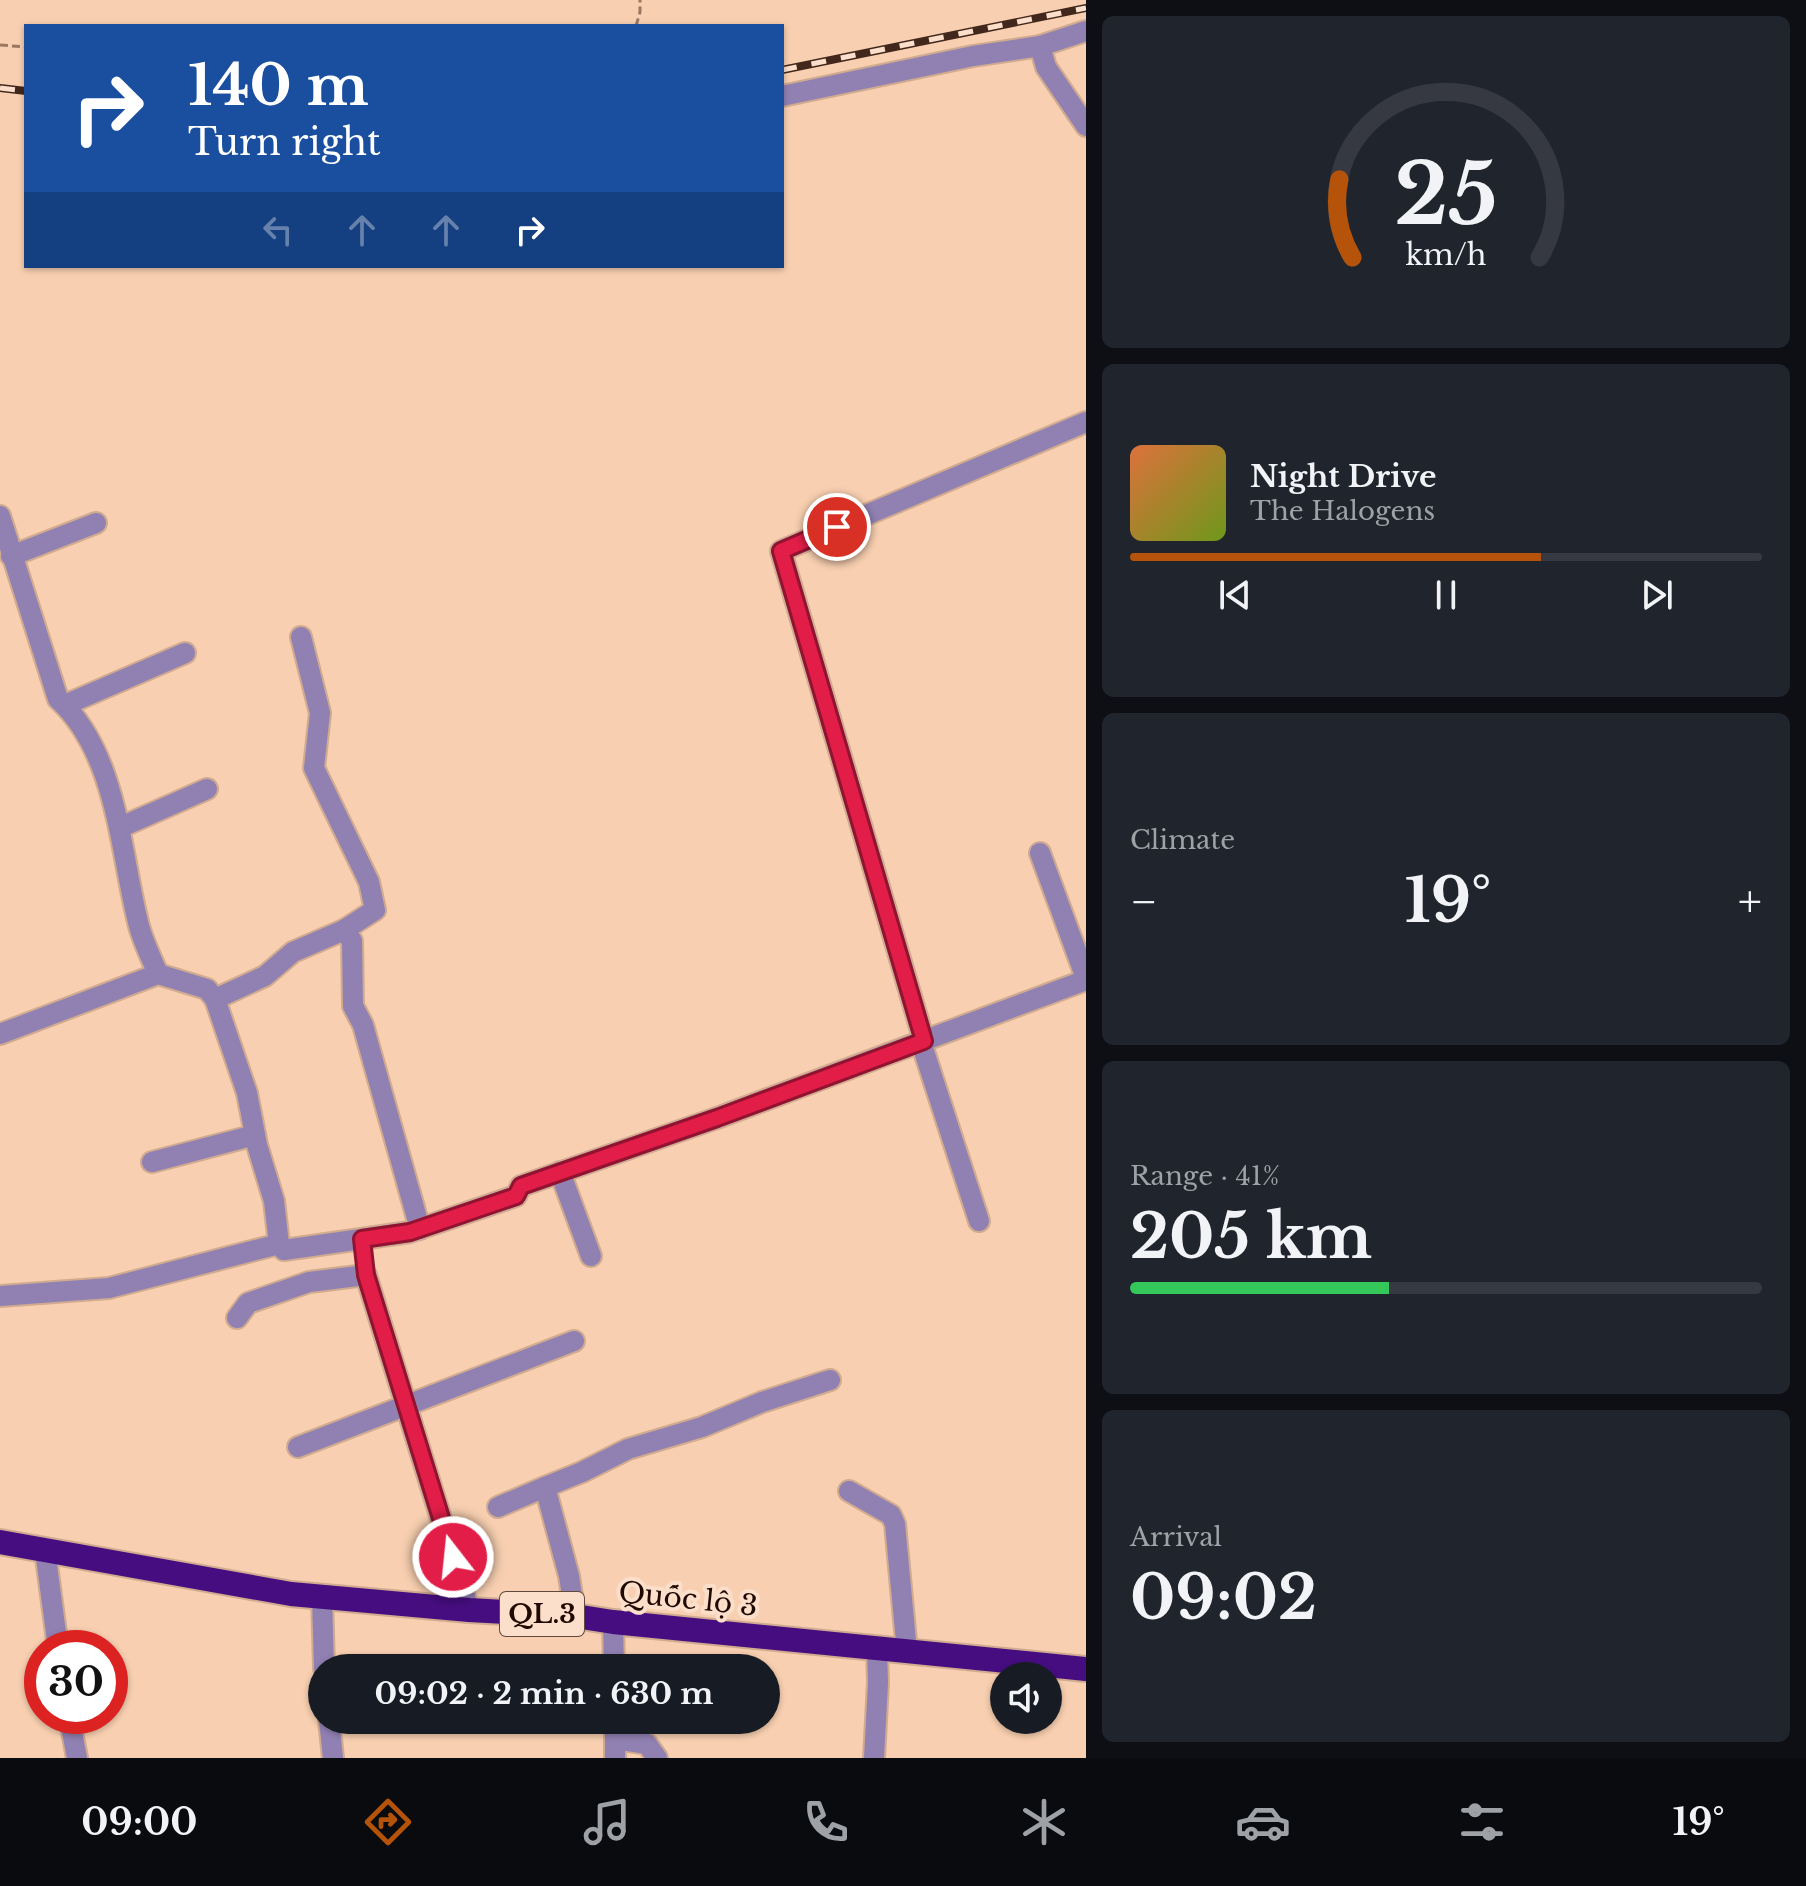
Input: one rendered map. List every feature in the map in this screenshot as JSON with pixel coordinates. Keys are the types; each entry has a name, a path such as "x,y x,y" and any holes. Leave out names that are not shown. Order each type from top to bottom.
{"highway":[{"name":"Quốc lộ 3","path":"0,1542 291,1594 575,1616 1086,1669"}],"street":[{"path":"784,96 973,56 1040,46 1086,31"},
{"path":"1040,46 1046,67 1086,126"},
{"path":"979,1221 922,1042 781,551 1086,422"},
{"path":"0,516 9,567 58,699 90,743 112,794 139,926 158,974"},
{"path":"9,567 96,523"},
{"path":"215,999 265,976 293,952 344,930 375,910 369,882 314,768 320,713 301,637"},
{"path":"65,705 185,653"},
{"path":"121,827 207,789"},
{"path":"0,1034 158,974 207,989 215,999 247,1093 255,1135 274,1201 279,1244 284,1250 420,1229 516,1196 521,1186 717,1118 1086,979 1040,853"},
{"path":"344,930 352,941 353,1006 363,1025 420,1229"},
{"path":"152,1162 255,1135"},
{"path":"560,1172 591,1256"},
{"path":"362,1239 366,1275 469,1610"},
{"path":"0,1296 109,1288 279,1244"},
{"path":"237,1318 248,1303 309,1282 366,1275"},
{"path":"298,1447 574,1341"},
{"path":"498,1507 628,1449 702,1427 762,1402 830,1380"},
{"path":"545,1487 569,1576 575,1616"},
{"path":"849,1491 891,1515 895,1524 907,1652"},
{"path":"45,1550 56,1630"},
{"path":"322,1597 324,1654"},
{"path":"613,1622 614,1654"},
{"path":"874,1758 877,1649"},
{"path":"72,1734 77,1758"},
{"path":"330,1734 333,1758"},
{"path":"615,1739 647,1744 657,1758"}],"path":[{"path":"637,24 640,0"},
{"path":"0,45 24,47"}],"railway":[{"path":"784,70 1086,8"},
{"path":"0,88 24,91"}],"route":[{"path":"453,1557 366,1275 362,1239 410,1232 516,1196 521,1186 924,1041 781,551 837,527"}]}
